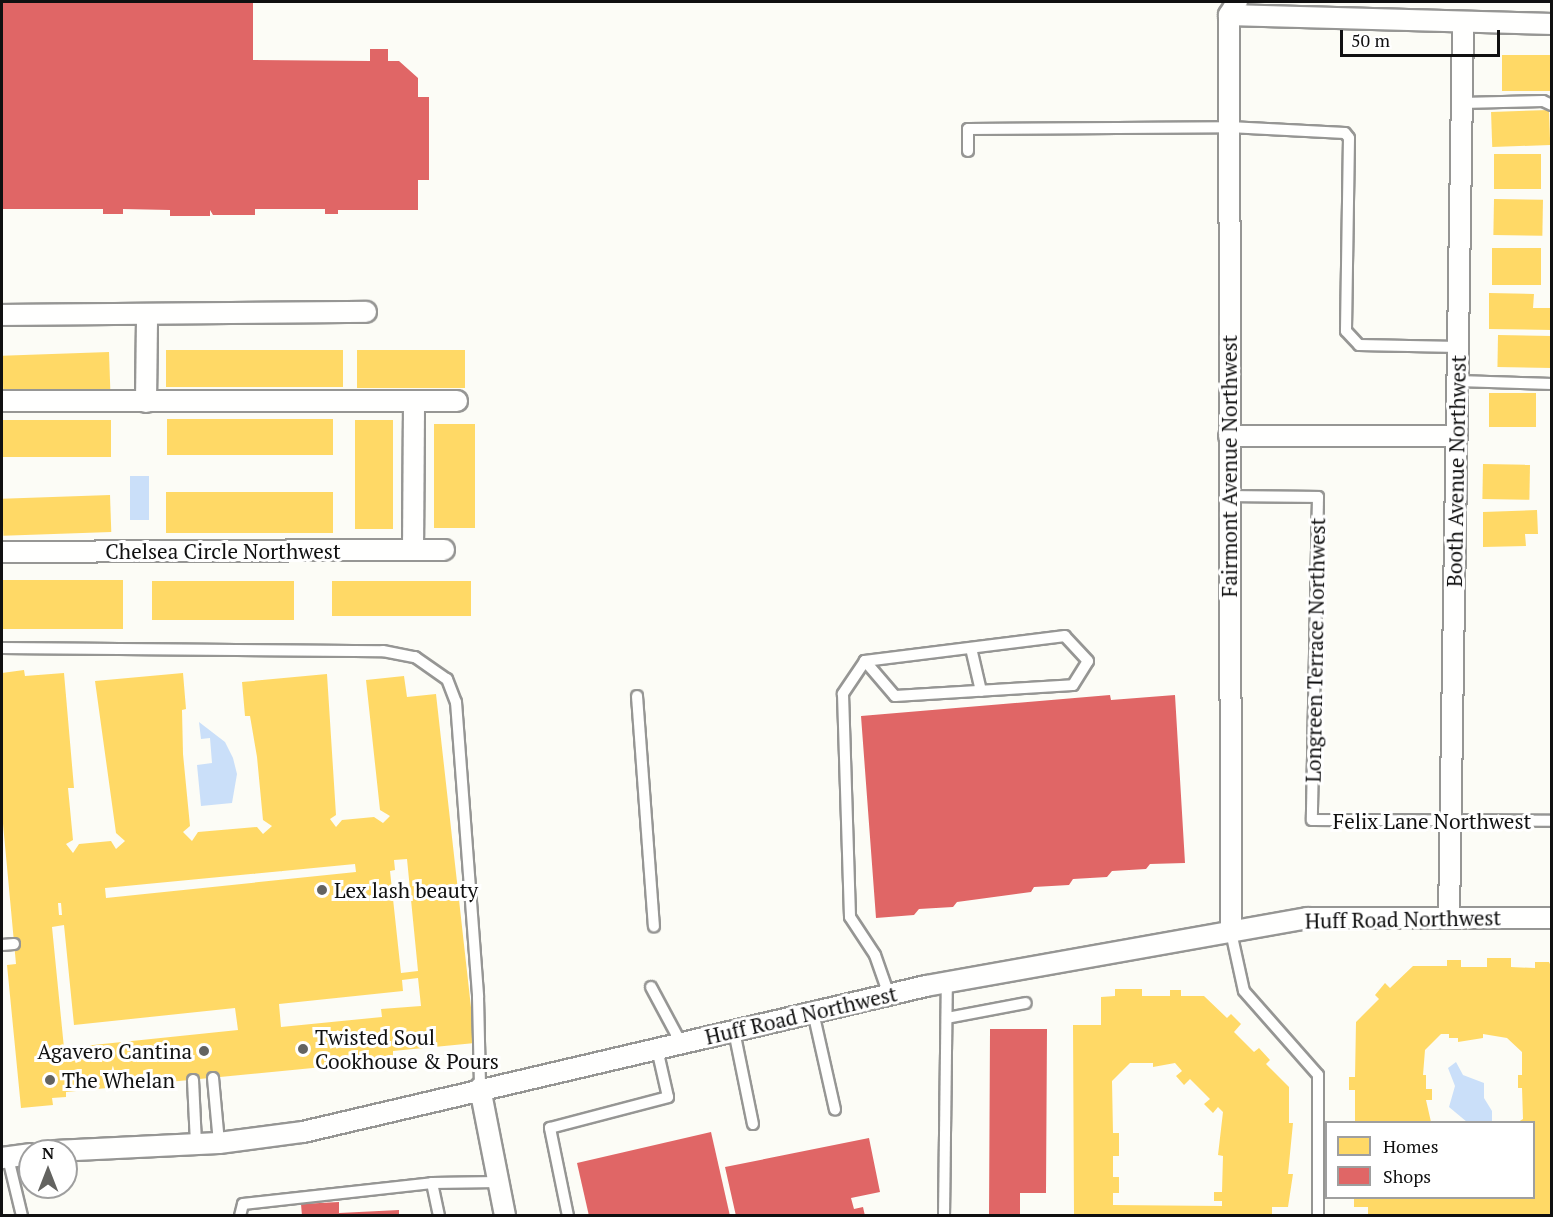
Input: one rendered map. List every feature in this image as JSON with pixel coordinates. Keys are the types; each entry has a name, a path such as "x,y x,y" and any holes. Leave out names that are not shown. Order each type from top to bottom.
{"street":[{"path":"1233,8 1463,24 1551,24"},
{"name":"Fairmont Avenue Northwest","path":"1231,932 1229,127 1233,8"},
{"name":"Booth Avenue Northwest","path":"1449,918 1463,24"},
{"path":"2,315 366,312"},
{"path":"146,402 147,314"},
{"path":"2,401 457,401"},
{"path":"413,550 414,402"},
{"path":"1229,436 1456,436"},
{"name":"Chelsea Circle Northwest","path":"2,552 444,550"},
{"name":"Huff Road Northwest","path":"78,1150 219,1143 303,1132 890,994 1307,918 1551,918"},
{"path":"480,1089 505,1215"}],"lane":[{"path":"1462,103 1543,101 1551,105"},
{"path":"968,151 968,129 1229,127 1345,133 1348,138 1347,332 1359,345 1458,347"},
{"path":"1458,381 1551,384"},
{"name":"Longreen Terrace Northwest","path":"1229,496 1318,497 1312,820"},
{"path":"865,661 895,696 1072,685 1088,661 1065,636 865,661 843,694 850,917 875,955 890,994"},
{"path":"2,648 383,651 415,657 447,679 456,702 478,997 480,1089"},
{"path":"971,648 981,691"},
{"path":"637,696 654,926"},
{"name":"Felix Lane Northwest","path":"1312,820 1551,821"},
{"path":"1231,932 1244,991 1318,1075 1318,1215"},
{"path":"2,945 14,944"},
{"path":"944,1215 947,982"},
{"path":"651,987 681,1043"},
{"path":"946,1018 1026,1003"},
{"path":"813,1012 835,1110"},
{"path":"734,1031 753,1124"},
{"path":"568,1215 549,1128 668,1097 657,1049"},
{"path":"213,1078 219,1143"},
{"path":"193,1080 196,1144"},
{"path":"194,1108 216,1106"},
{"path":"5,1158 22,1215"},
{"path":"240,1215 243,1204 432,1183 498,1182"},
{"path":"432,1183 440,1215"}],"water":[{"path":"130,476 149,476 149,520 130,520"},
{"path":"199,722 225,742 233,758 237,774 232,803 201,806 197,765 212,763 210,738 201,739"},
{"path":"1456,1062 1463,1075 1484,1083 1484,1098 1492,1111 1492,1121 1466,1121 1449,1107 1455,1086 1448,1068"}],"building: Homes":[{"path":"1502,55 1552,55 1552,91 1502,91"},
{"path":"1549,110 1550,145 1492,147 1491,112"},
{"path":"1494,154 1541,154 1541,189 1494,189"},
{"path":"1494,199 1543,200 1542,236 1493,235"},
{"path":"1492,248 1541,248 1541,285 1492,285"},
{"path":"1489,293 1534,294 1533,308 1552,308 1552,330 1489,329"},
{"path":"1498,335 1552,336 1551,368 1497,367"},
{"path":"166,350 343,350 343,387 166,387"},
{"path":"357,350 465,350 465,388 357,388"},
{"path":"109,352 110,389 3,393 2,356"},
{"path":"1489,393 1536,393 1536,427 1489,427"},
{"path":"167,419 333,419 333,455 167,455"},
{"path":"2,420 111,420 111,457 2,457"},
{"path":"355,420 393,420 393,529 355,529"},
{"path":"434,424 475,424 475,528 434,528"},
{"path":"1483,464 1530,465 1529,500 1482,499"},
{"path":"166,492 333,492 333,533 166,533"},
{"path":"110,495 111,532 3,536 2,499"},
{"path":"1537,510 1538,534 1525,534 1526,546 1483,547 1483,512"},
{"path":"2,580 123,580 123,629 2,629"},
{"path":"152,581 294,581 294,620 152,620"},
{"path":"332,581 471,581 471,616 332,616"},
{"path":"24,670 25,676 64,673 74,788 68,788 73,840 66,844 73,853 79,844 111,841 116,849 125,841 116,833 95,681 183,673 186,709 182,710 183,754 190,826 183,832 192,841 198,832 257,827 263,834 272,826 263,820 257,757 250,716 245,716 242,682 327,674 336,815 330,819 336,827 342,820 374,817 383,823 390,816 380,810 366,680 404,676 407,697 436,694 475,1043 393,1051 393,1058 364,1063 66,1092 66,1097 52,1098 53,1105 21,1108 7,965 16,964 2,813 2,673","holes":["407,859 418,971 401,973 390,871 395,870 394,860","355,864 356,872 106,898 105,888","58,903 61,903 62,915 59,915","64,925 74,1025 235,1008 238,1030 64,1048 52,927","418,978 421,1006 381,1009 382,1017 281,1027 279,1004 403,991 402,980"]},
{"path":"1487,958 1511,958 1511,967 1535,968 1535,962 1549,962 1552,968 1552,1216 1368,1216 1368,1207 1354,1207 1354,1199 1535,1199 1535,1121 1520,1121 1523,1119 1522,1088 1518,1088 1518,1075 1522,1075 1522,1052 1507,1038 1483,1034 1483,1038 1458,1042 1458,1038 1449,1038 1449,1034 1441,1034 1425,1050 1423,1075 1426,1075 1426,1089 1432,1089 1432,1100 1426,1100 1431,1121 1355,1121 1355,1090 1349,1090 1349,1077 1355,1077 1356,1022 1379,999 1375,995 1385,983 1390,988 1413,966 1447,966 1447,960 1461,960 1461,967 1487,967"},
{"path":"1115,989 1142,989 1142,996 1170,996 1170,990 1181,990 1181,996 1204,996 1227,1018 1231,1014 1241,1024 1234,1032 1254,1052 1259,1048 1270,1060 1266,1064 1289,1087 1289,1123 1293,1123 1288,1174 1293,1174 1288,1207 1272,1207 1272,1216 1074,1215 1073,1025 1101,1025 1101,997 1115,996","holes":["1130,1063 1153,1063 1153,1067 1175,1063 1182,1071 1176,1076 1184,1085 1190,1079 1210,1099 1204,1104 1213,1113 1218,1107 1223,1112 1218,1155 1223,1156 1222,1192 1214,1192 1214,1201 1222,1201 1222,1206 1113,1205 1113,1193 1119,1193 1119,1177 1113,1177 1113,1156 1119,1156 1119,1133 1113,1133 1112,1081"]}],"building: Shops":[{"path":"2,2 253,2 253,60 370,61 370,49 388,49 388,61 399,61 418,78 418,97 429,97 429,180 418,180 418,210 338,210 338,214 325,214 325,209 255,209 255,215 213,215 210,210 210,216 170,216 170,210 123,209 123,214 103,214 103,209 2,209"},
{"path":"1110,695 1111,700 1175,695 1185,863 1150,864 1146,869 1112,871 1107,877 1073,879 1069,885 1034,887 1031,892 957,902 953,907 919,909 914,915 876,918 861,716"},
{"path":"990,1029 1047,1029 1046,1193 1020,1193 1020,1216 989,1216"},
{"path":"711,1132 730,1216 589,1216 577,1163"},
{"path":"869,1138 880,1192 851,1198 854,1209 863,1207 865,1216 736,1216 725,1167"},
{"path":"339,1202 339,1213 399,1210 399,1216 302,1216 301,1204"}],"place":[{"name":"Lex lash beauty","path":"322,890"},
{"name":"Twisted Soul Cookhouse & Pours","path":"303,1049"},
{"name":"Agavero Cantina","path":"204,1051"},
{"name":"The Whelan","path":"50,1080"}]}
